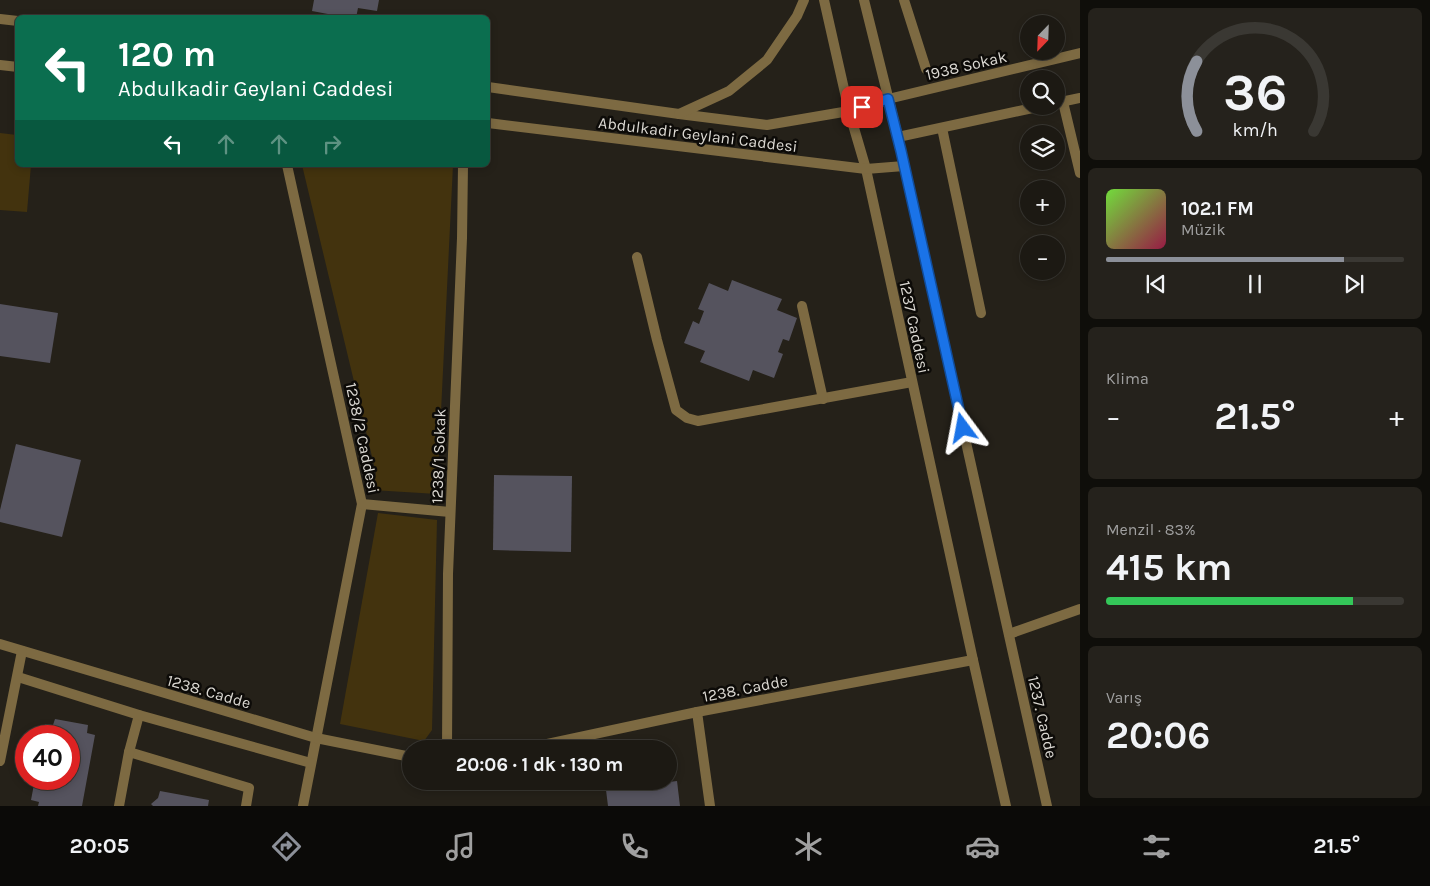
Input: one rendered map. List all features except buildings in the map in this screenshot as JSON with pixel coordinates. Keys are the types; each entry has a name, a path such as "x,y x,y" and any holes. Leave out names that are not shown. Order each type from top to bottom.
{"street":[{"path":"679,114 729,90 767,60 797,16 804,0"},
{"name":"1237 Caddesi","path":"824,0 849,112 866,170 973,660"},
{"name":"1237 Caddesi","path":"864,0 898,137 1009,634"},
{"path":"904,0 926,69"},
{"path":"0,19 15,21"},
{"name":"1938 Sokak","path":"888,99 1080,53"},
{"path":"0,65 15,67"},
{"name":"Abdulkadir Geylani Caddesi","path":"490,87 679,114 767,124 849,112 888,99"},
{"path":"1065,101 1080,98"},
{"path":"898,137 1020,111"},
{"path":"1064,115 1080,173"},
{"name":"Abdulkadir Geylani Caddesi","path":"490,123 866,170 904,166"},
{"path":"942,128 981,313"},
{"name":"1238/2 Caddesi","path":"287,167 362,504 302,806"},
{"name":"1238/1 Sokak","path":"448,740 448,574 462,238 463,167"},
{"path":"637,257 676,410 687,418 698,422 912,382"},
{"path":"802,306 823,399"},
{"path":"362,504 450,512"},
{"path":"1009,634 1080,609"},
{"name":"1237. Cadde","path":"1009,634 1047,806"},
{"name":"1238. Cadde","path":"0,644 316,738 402,756"},
{"path":"0,761 22,651"},
{"path":"973,660 1006,806"},
{"name":"1238. Cadde","path":"566,740 697,712 973,660"},
{"path":"18,677 139,716 311,763"},
{"path":"697,712 710,806"},
{"path":"119,806 139,716"},
{"path":"130,752 249,788 246,806"}],"shaded area":[{"path":"0,133 15,135 15,167 31,167 27,212 0,210"},
{"path":"302,167 453,167 437,494 372,490 376,473"},
{"path":"378,513 437,520 432,730 425,740 419,740 340,724"}],"route":[{"path":"862,107 888,99 963,428"}]}
